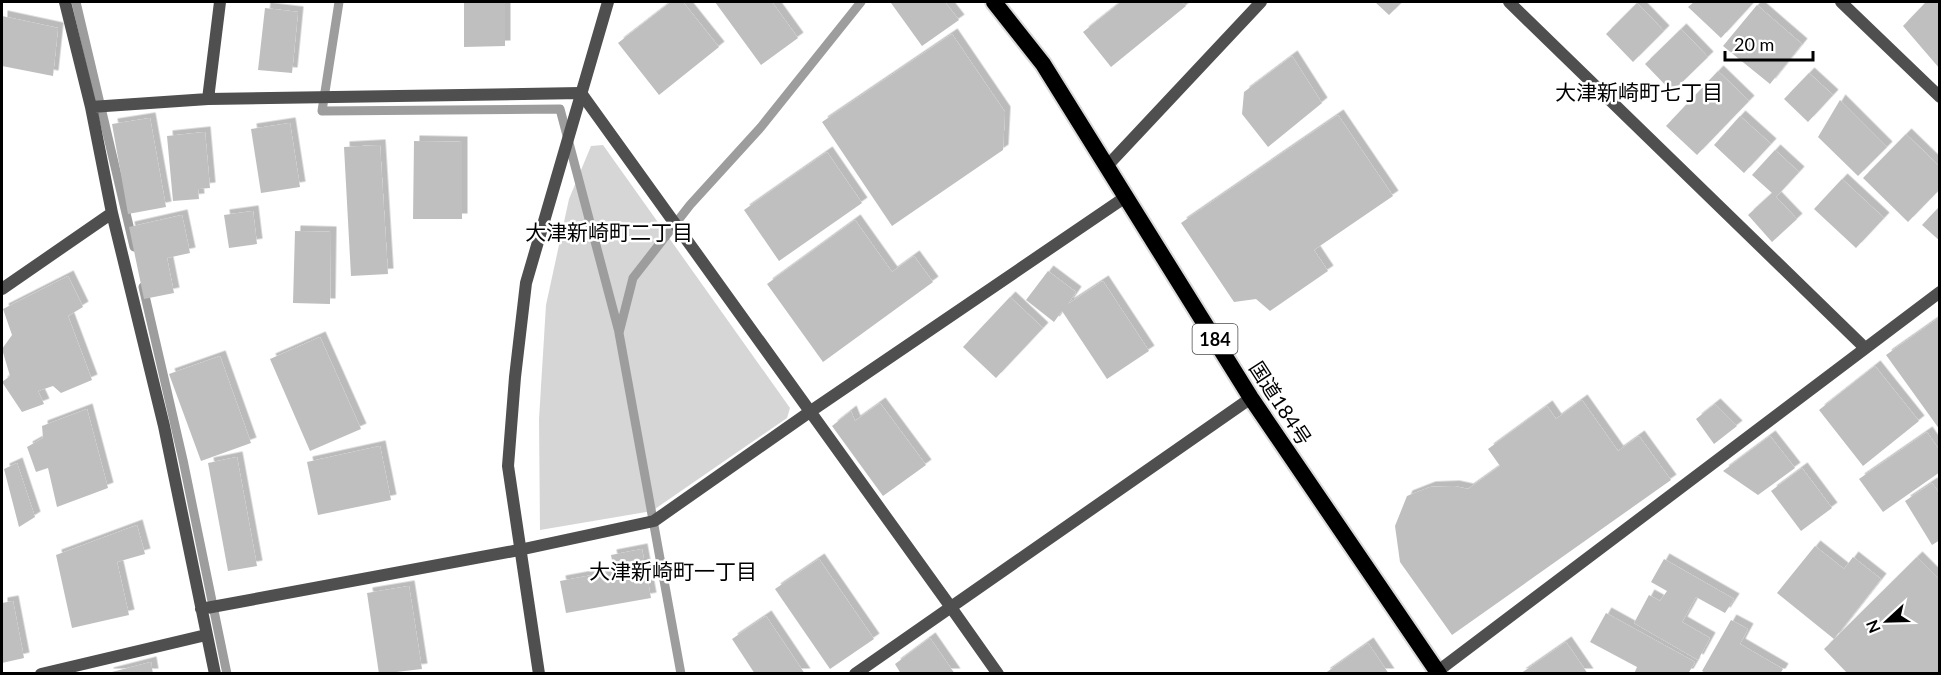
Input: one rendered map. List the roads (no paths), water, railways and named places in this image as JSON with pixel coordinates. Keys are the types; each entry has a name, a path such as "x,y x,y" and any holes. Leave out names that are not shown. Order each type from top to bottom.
{"highway":[{"name":"国道184号","path":"994,2 1043,64 1251,398 1439,672"}],"street":[{"path":"65,2 91,107 112,213 164,426 215,674"},
{"path":"208,99 220,2"},
{"path":"539,674 508,466 526,283 608,2"},
{"path":"1107,165 1261,2"},
{"path":"1509,2 1864,347"},
{"path":"1841,2 1940,97"},
{"path":"91,107 208,99 581,93"},
{"path":"581,93 998,674"},
{"path":"201,609 654,521 1127,196"},
{"path":"2,289 112,213"},
{"path":"1439,672 1864,347 1940,292"},
{"path":"855,674 1251,398"},
{"path":"41,674 206,635"}],"waterway":[{"path":"76,2 134,247"},
{"path":"339,2 322,111 560,109 619,332"},
{"path":"681,674 619,333 633,278 690,205 761,127 861,2"},
{"path":"143,287 183,460 227,674"}],"district":[{"name":"大津新崎町七丁目","path":"1639,91"},
{"name":"大津新崎町二丁目","path":"609,231"},
{"name":"大津新崎町一丁目","path":"673,570"}]}
